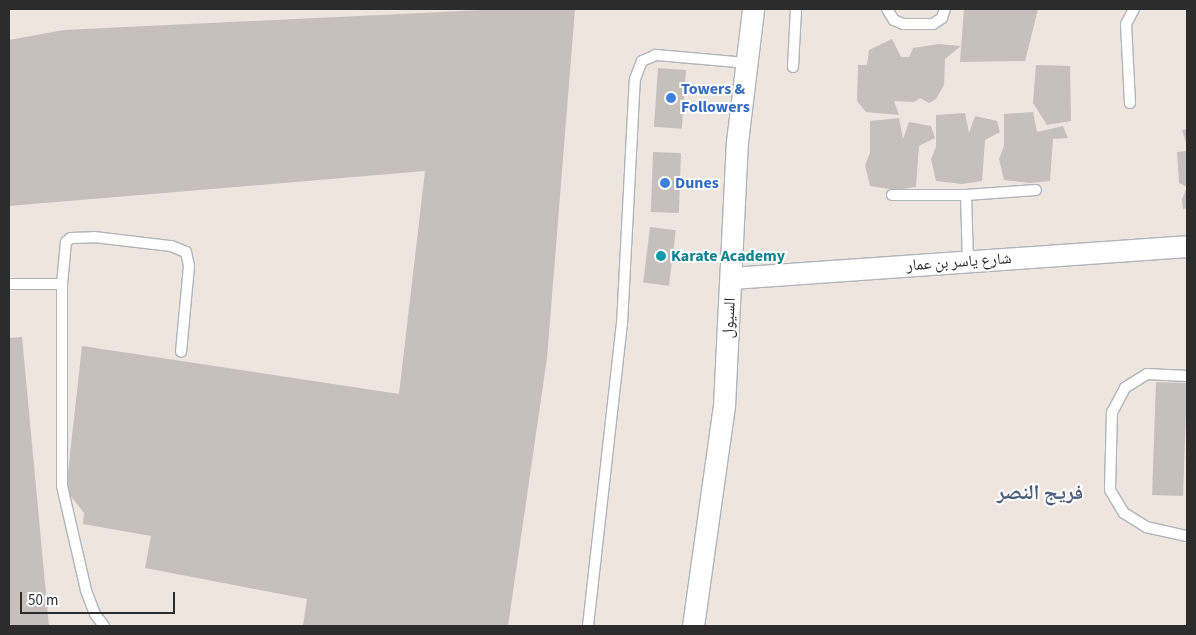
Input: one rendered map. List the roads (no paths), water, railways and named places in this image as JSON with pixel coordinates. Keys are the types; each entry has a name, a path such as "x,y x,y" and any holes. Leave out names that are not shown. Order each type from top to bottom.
{"street":[{"name":"السيول","path":"693,626 722,424 737,142 753,9"},
{"name":"شارع ياسر بن عمار","path":"731,278 1187,246"}],"lane":[{"path":"794,67 796,9"},
{"path":"887,9 894,20 903,24 934,24 942,18 945,9"},
{"path":"1130,104 1126,24 1134,9"},
{"path":"588,626 622,324 635,79 642,61 656,55 748,63"},
{"path":"892,195 966,195 1036,190"},
{"path":"966,195 968,262"},
{"path":"104,626 95,614 86,590 62,486 62,284 64,246 71,238 179,247 186,252 189,266 181,352"},
{"path":"9,284 62,284"},
{"path":"1187,376 1147,374 1125,388 1112,412 1110,490 1124,513 1146,527 1187,536"}],"place":[{"name":"Towers & Followers","path":"671,98"},
{"name":"Dunes","path":"665,183"},
{"name":"Karate Academy","path":"661,256"}],"district":[{"name":"فريج النصر","path":"1040,492"}]}
